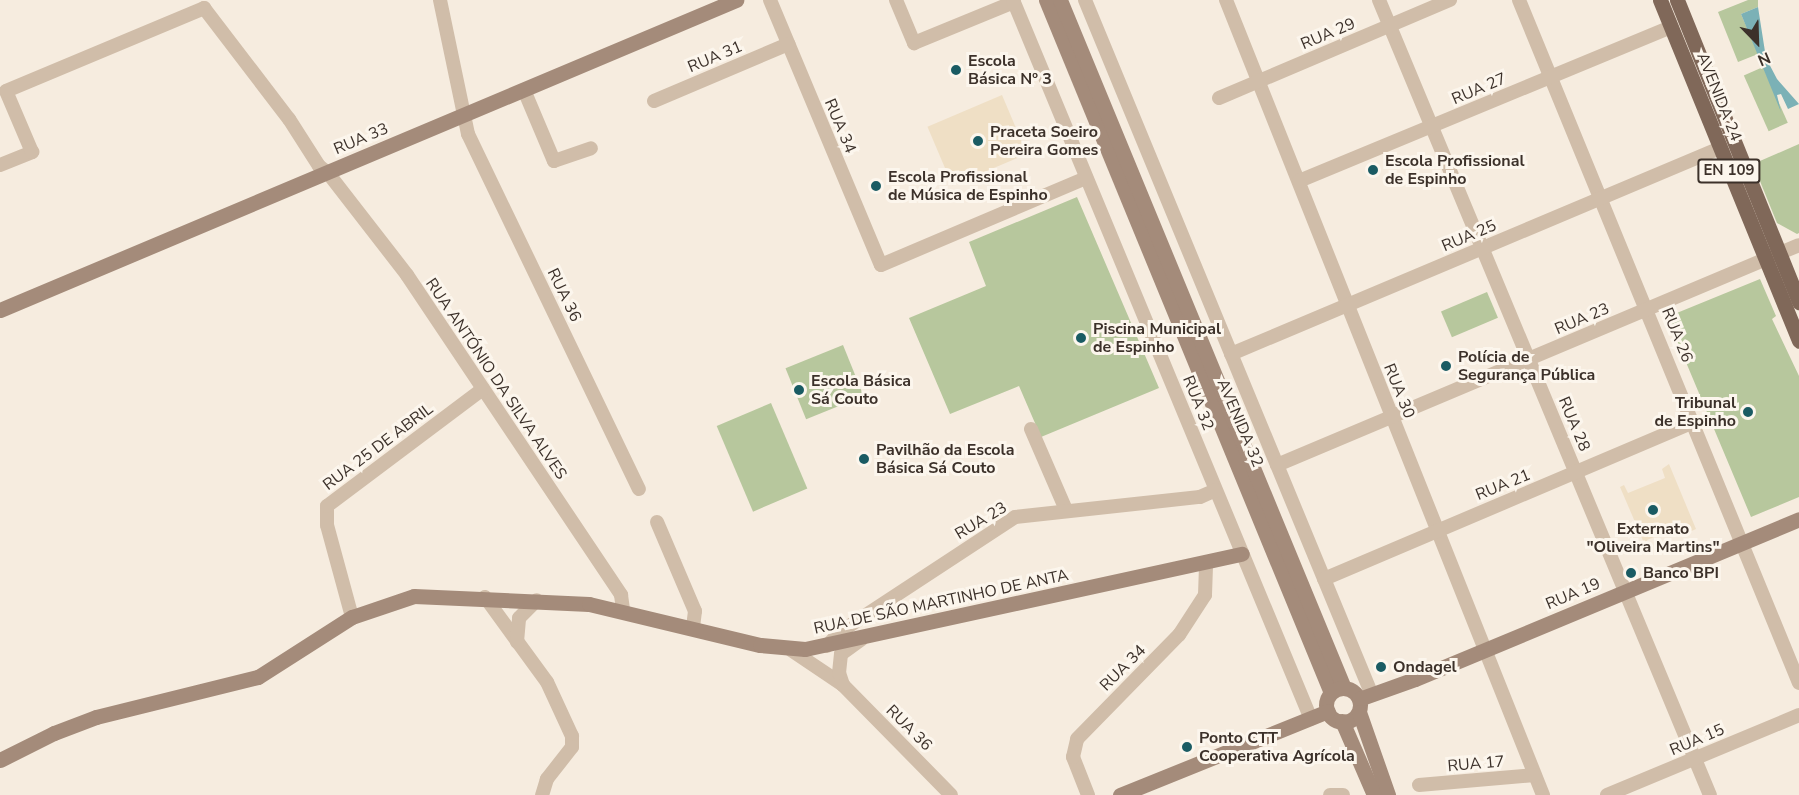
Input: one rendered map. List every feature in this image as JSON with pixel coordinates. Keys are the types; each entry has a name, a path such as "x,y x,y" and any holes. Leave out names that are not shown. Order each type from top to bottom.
{"main road":[{"name":"AVENIDA 24","path":"1660,0 1799,341"},
{"name":"AVENIDA 24","path":"1677,0 1781,252 1799,302"}],"street":[{"name":"RUA 36","path":"440,0 463,100 463,115 468,135 639,489"},
{"name":"RUA 33","path":"0,310 736,0"},
{"name":"RUA 34","path":"770,0 881,265 1086,178"},
{"path":"896,0 914,43 1013,1"},
{"name":"AVENIDA 32","path":"1046,0 1338,690"},
{"name":"AVENIDA 32","path":"1060,0 1338,690"},
{"name":"RUA 30","path":"1226,0 1543,795"},
{"name":"RUA 28","path":"1379,0 1710,795"},
{"name":"RUA 29","path":"1219,98 1450,0"},
{"name":"RUA 26","path":"1520,0 1649,309 1799,683"},
{"name":"RUA 32","path":"1013,1 1311,719"},
{"path":"1087,1 1324,579 1363,702 1389,795"},
{"name":"RUA ANTÓNIO DA SILVA ALVES","path":"0,165 32,152 6,91 204,8 289,119 319,166 328,173 407,275 621,595 623,610"},
{"name":"RUA 27","path":"1299,181 1671,27"},
{"name":"RUA 31","path":"654,101 788,44"},
{"path":"524,90 554,161 591,148"},
{"name":"RUA 25","path":"1231,354 1720,148"},
{"name":"RUA 23","path":"1277,465 1799,245"},
{"name":"RUA 25 DE ABRIL","path":"352,617 327,525 327,506 483,389"},
{"name":"RUA 21","path":"1324,579 1694,422"},
{"path":"1031,429 1066,510"},
{"name":"RUA 23","path":"827,646 840,632 1010,520 1066,510 1200,497 1216,490"},
{"name":"RUA 19","path":"1342,722 1363,702 1799,519"},
{"path":"657,522 695,611 693,628"},
{"name":"RUA DE SÃO MARTINHO DE ANTA","path":"0,760 54,733 96,717 258,677 352,617 414,596 537,600 623,610 791,650 827,646 1206,564 1242,554"},
{"name":"RUA 34","path":"1088,795 1075,765 1072,751 1077,739 1179,635 1200,606 1208,584 1206,564"},
{"path":"484,597 547,682 572,736 572,747 547,779 542,795"},
{"path":"514,599 519,618 517,642"},
{"path":"519,618 537,600"},
{"path":"843,685 839,673 841,654 864,638"},
{"name":"RUA 36","path":"791,650 843,685 951,795"},
{"path":"1120,795 1328,711 1338,690 1363,702"},
{"path":"1328,711 1342,722 1374,795"},
{"name":"RUA 15","path":"1607,795 1799,714"},
{"name":"RUA 17","path":"1419,785 1535,775"}],"green space":[{"path":"1748,0 1758,0 1758,7 1741,14 1758,54 1738,62 1718,12"},
{"path":"1763,67 1788,123 1769,131 1744,76"},
{"path":"1799,144 1799,233 1797,234 1777,223 1753,164"},
{"path":"1077,197 1159,388 1041,437 1019,386 950,414 909,318 986,286 969,242"},
{"path":"1760,279 1776,316 1772,319 1799,376 1799,497 1751,517 1667,317"},
{"path":"1487,292 1498,318 1452,337 1441,312"},
{"path":"843,345 864,396 806,419 786,368"},
{"path":"771,403 807,489 753,512 717,426"}],"shaded area":[{"name":"Praceta Soeiro Pereira Gomes","path":"1002,95 1027,154 952,186 927,127"},
{"path":"1669,464 1696,529 1687,533 1683,525 1647,540 1650,548 1647,550 1620,487 1624,485 1628,493 1665,478 1662,469"}],"water":[{"path":"1758,7 1766,58 1777,79 1799,104 1788,109 1781,94 1777,95 1781,112 1741,14"}],"place":[{"name":"Escola Básica Nº 3","path":"956,70"},
{"name":"Praceta Soeiro Pereira Gomes","path":"978,141"},
{"name":"Escola Profissional de Espinho","path":"1373,170"},
{"name":"Escola Profissional de Música de Espinho","path":"876,186"},
{"name":"Piscina Municipal de Espinho","path":"1081,338"},
{"name":"Polícia de Segurança Pública","path":"1446,366"},
{"name":"Escola Básica Sá Couto","path":"799,390"},
{"name":"Tribunal de Espinho","path":"1748,412"},
{"name":"Pavilhão da Escola Básica Sá Couto","path":"864,459"},
{"name":"Externato \"Oliveira Martins\"","path":"1653,510"},
{"name":"Banco BPI","path":"1631,573"},
{"name":"Ondagel","path":"1381,667"},
{"name":"Ponto CTT Cooperativa Agrícola","path":"1187,747"}]}
